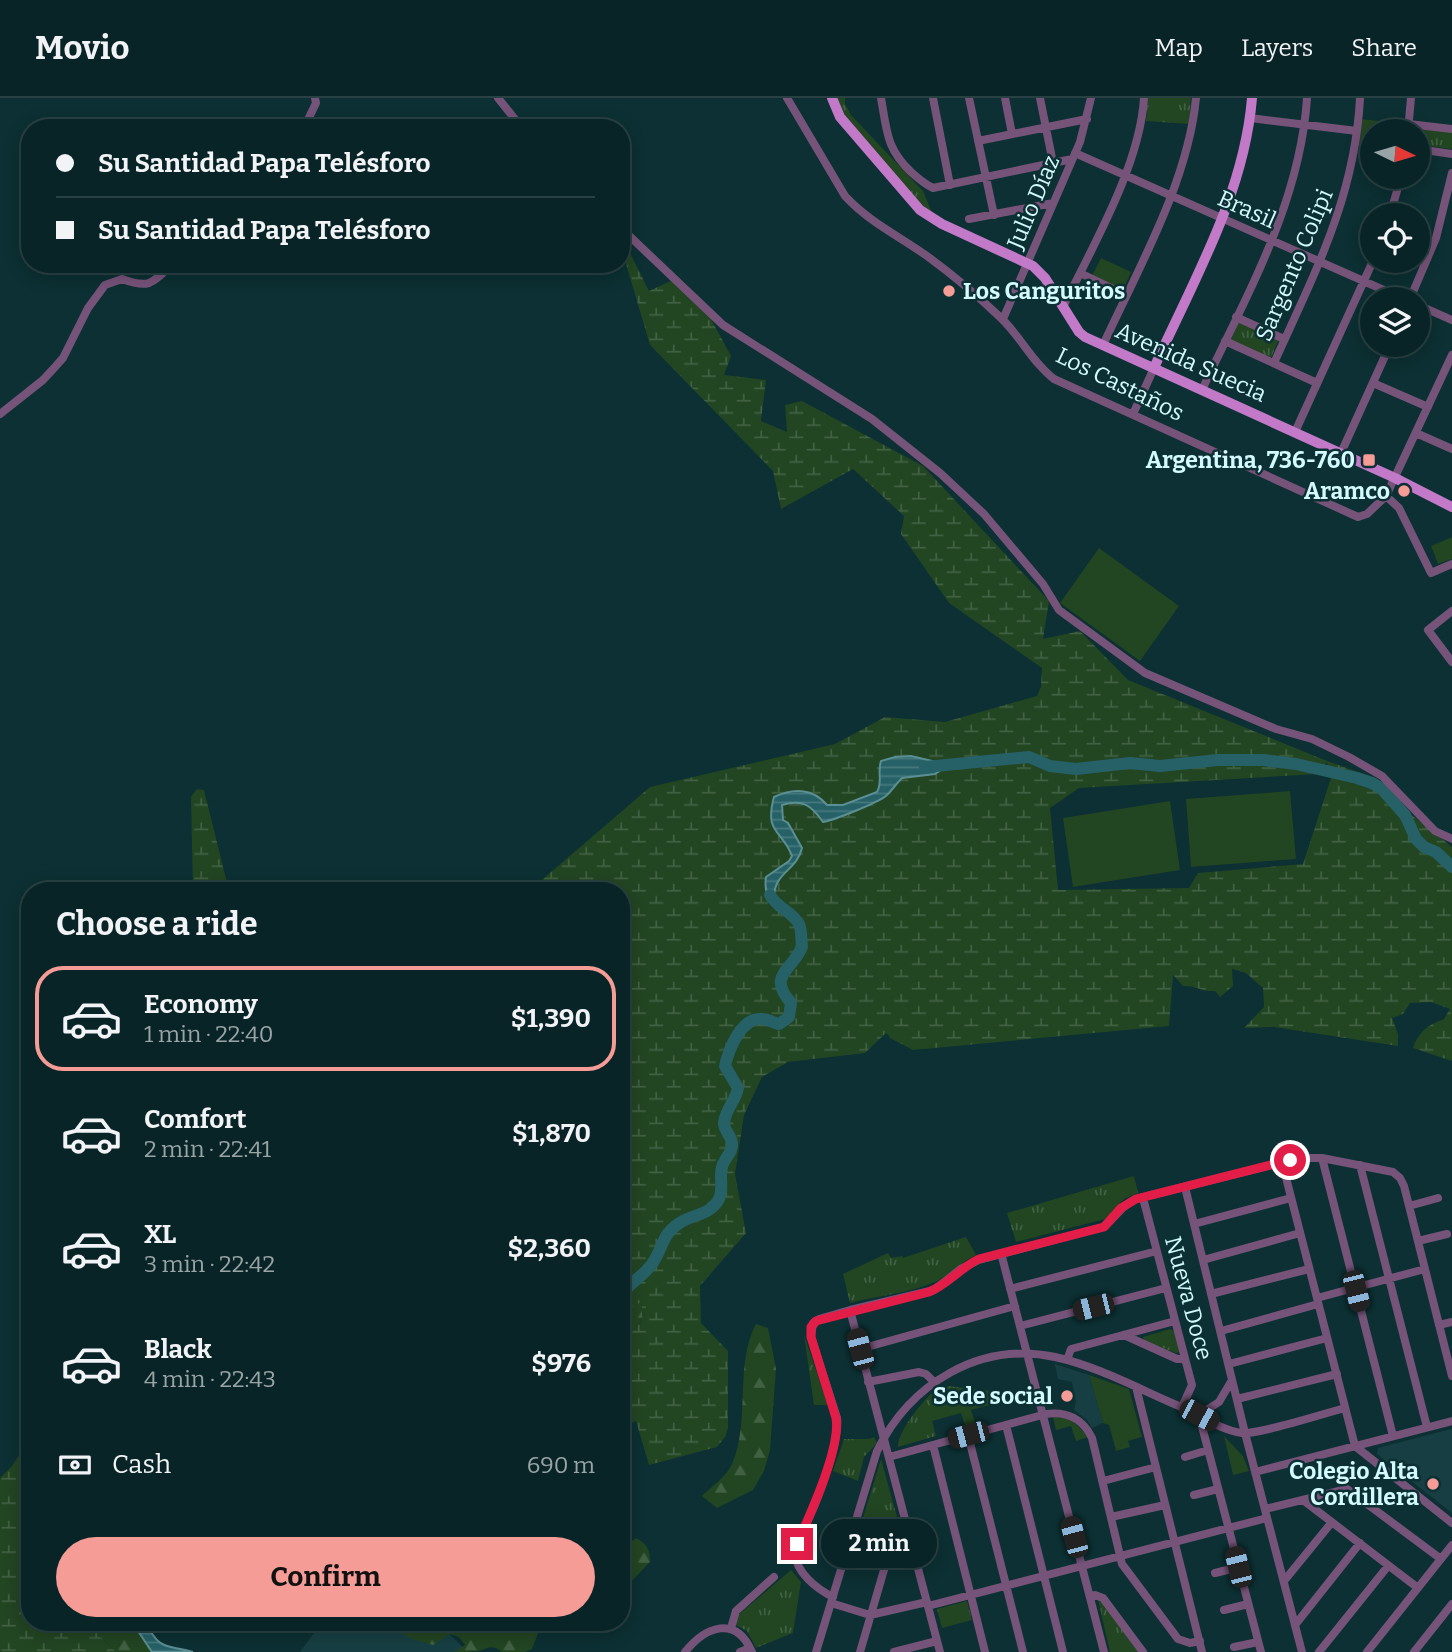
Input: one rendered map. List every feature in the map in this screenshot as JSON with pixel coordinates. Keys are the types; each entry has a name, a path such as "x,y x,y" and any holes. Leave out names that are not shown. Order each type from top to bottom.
{"main road":[{"name":"Avenida Suecia","path":"832,98 840,117 920,210 942,224 1028,263 1042,274 1082,335 1395,478 1452,507"},
{"path":"1154,368 1222,219 1239,171 1252,98"}],"street":[{"path":"308,119 316,103 315,98"},
{"path":"498,98 515,119"},
{"name":"Los Castaños","path":"787,98 845,197 863,215 928,257 1003,319 1036,363 1054,379 1358,516 1367,514 1386,496 1450,365 1452,355"},
{"path":"881,98 891,148 897,159 923,184 933,188 1053,163 1074,156"},
{"path":"933,98 950,185"},
{"path":"969,98 994,215"},
{"path":"1005,98 1012,134"},
{"path":"1040,98 1053,163"},
{"name":"Julio Díaz","path":"1003,319 1074,156 1091,98"},
{"path":"1063,307 1125,175 1139,132 1144,98"},
{"path":"1103,345 1171,195 1190,138 1196,98"},
{"path":"1202,390 1272,240 1294,180 1307,98"},
{"name":"Sargento Colipi","path":"1274,363 1344,199 1357,131 1360,98"},
{"path":"1410,119 1411,98"},
{"path":"1250,118 1357,131"},
{"path":"978,141 1087,119"},
{"path":"1430,128 1452,129"},
{"path":"1430,150 1452,153"},
{"name":"Brasil","path":"1074,156 1125,175 1377,287"},
{"path":"1415,287 1436,238 1452,173"},
{"path":"970,219 1053,203"},
{"path":"630,237 723,325 872,419 940,473 984,514 1043,584 1059,610 1145,673 1276,729 1312,739 1382,776 1435,831 1452,839"},
{"path":"0,414 43,380 63,358 88,308 105,285 122,279 141,286 147,285 164,273"},
{"path":"1080,273 1126,295"},
{"path":"1295,432 1368,273"},
{"path":"1430,310 1452,320"},
{"path":"1236,317 1284,339"},
{"path":"1225,341 1317,383"},
{"path":"1340,453 1385,357"},
{"path":"1133,414 1154,368"},
{"path":"1373,383 1428,407"},
{"path":"1416,433 1452,449"},
{"path":"1386,496 1399,508 1431,573 1452,564"},
{"path":"1452,611 1428,630 1452,662"},
{"path":"1441,1559 1346,1489 1303,1500 1228,1528 971,1595 870,1615 832,1600 810,1581 799,1566 795,1552 815,1504 838,1432 810,1330 819,1319 929,1292 970,1263 1104,1227 1125,1204 1143,1198 1299,1158 1322,1158 1393,1172 1404,1186 1452,1376"},
{"path":"1322,1158 1393,1436"},
{"path":"1282,1162 1355,1446 1452,1523"},
{"path":"1360,1166 1427,1427"},
{"path":"1185,1187 1302,1652"},
{"name":"Nueva Doce","path":"1143,1198 1192,1385 1182,1407"},
{"path":"1194,1224 1291,1198"},
{"path":"1409,1206 1438,1198"},
{"path":"1203,1260 1300,1233"},
{"path":"1418,1241 1447,1234"},
{"path":"1010,1289 1157,1251"},
{"path":"1001,1253 1104,1652"},
{"path":"1211,1294 1309,1269"},
{"path":"1220,1331 1355,1287 1425,1269"},
{"path":"1020,1326 1166,1288"},
{"path":"860,1349 1015,1306"},
{"path":"850,1310 940,1652"},
{"path":"1067,1360 1071,1349 1175,1321"},
{"path":"1439,1325 1452,1322"},
{"path":"1124,1335 1177,1359 1185,1359"},
{"path":"1229,1364 1327,1338"},
{"path":"817,1652 868,1475 883,1438 905,1407 934,1382 963,1366 984,1359 1027,1354 1067,1360 1182,1407 1225,1429 1245,1433 1345,1408"},
{"path":"869,1382 915,1372 926,1374 934,1382"},
{"path":"1237,1399 1337,1374"},
{"path":"1199,1415 1219,1402 1233,1380"},
{"path":"1136,1387 1202,1652"},
{"path":"888,1457 1043,1415 1062,1413 1073,1417 1083,1424 1092,1438 1122,1564 1178,1639 1190,1643 1200,1641"},
{"path":"1199,1415 1261,1652"},
{"path":"1255,1472 1452,1421"},
{"path":"1006,1425 1063,1652"},
{"path":"968,1435 1023,1652"},
{"path":"933,1445 985,1652"},
{"path":"1185,1457 1208,1450"},
{"path":"1103,1481 1156,1467"},
{"path":"1194,1495 1218,1489"},
{"path":"1303,1500 1418,1588"},
{"path":"1111,1517 1165,1505"},
{"path":"1284,1581 1332,1522"},
{"path":"860,1652 893,1539 906,1525"},
{"path":"1295,1625 1360,1544"},
{"path":"1367,1652 1452,1545"},
{"path":"1319,1652 1388,1566"},
{"path":"1215,1573 1238,1567"},
{"path":"731,1628 736,1611 774,1577"},
{"path":"1090,1597 1095,1595 1103,1598 1143,1652"},
{"path":"1224,1610 1248,1604"},
{"path":"1414,1652 1452,1604"},
{"path":"685,1652 716,1628 731,1628 744,1637 751,1650 740,1652"},
{"path":"894,1652 937,1641"},
{"path":"1234,1647 1258,1642"}],"shaded area":[{"path":"911,756 941,763 941,770 935,774 902,778 882,798 856,811 823,822 806,805 782,805 783,820 788,823 802,848 796,861 775,888 774,896 782,905 777,910 767,895 766,877 792,856 773,825 771,809 774,797 802,791 815,795 827,805 843,805 877,792 881,761"},
{"path":"1055,1364 1089,1375 1103,1423 1092,1428 1087,1420 1074,1410 1076,1402 1072,1382 1058,1379"},
{"name":"Colegio Alta Cordillera","path":"1451,1429 1452,1513 1377,1454 1378,1448"},
{"path":"138,1631 151,1631 160,1643 193,1652 152,1652"},
{"path":"315,1631 446,1631 468,1652 300,1652"}],"green space":[{"path":"836,98 845,98 851,115 923,191 932,213 887,168 853,128"},
{"path":"1148,98 1191,98 1189,124 1146,121"},
{"path":"1430,129 1452,132 1452,149 1430,146"},
{"path":"630,253 649,291 675,279 698,295 731,356 724,375 766,380 761,421 787,432 785,405 802,401 923,466 1049,601 1043,639 1080,631 1128,680 1378,779 1413,816 1452,847 1452,1061 1413,1048 1421,1033 1444,1019 1450,1009 1431,1002 1410,1003 1403,1014 1392,1018 1398,1034 1398,1046 1274,1027 1244,1028 1264,1007 1263,988 1246,973 1232,969 1233,986 1220,997 1215,991 1183,986 1173,975 1169,1026 913,1050 886,1033 865,1053 788,1062 762,1077 744,1115 735,1174 746,1233 700,1286 701,1323 728,1351 728,1428 725,1437 717,1447 649,1465 636,1421 630,1424 630,1334 643,1320 641,1302 630,1308 630,882 539,882 650,787 835,744 885,717 945,722 1037,696 1041,687 1042,668 949,603 901,534 904,516 853,469 781,509 773,471 650,345 629,273","holes":["1327,762 1331,778 1303,864 1198,873 1189,888 1058,890 1050,808 1079,788 1317,774"]},
{"path":"1101,258 1131,272 1123,290 1092,276"},
{"path":"1239,321 1279,339 1271,358 1231,340"},
{"path":"1452,537 1452,559 1438,564 1431,546"},
{"path":"1099,548 1179,606 1140,661 1060,603"},
{"path":"197,789 204,790 227,882 193,882 191,797"},
{"path":"1290,791 1296,859 1191,867 1186,799"},
{"path":"1170,801 1180,870 1073,887 1063,818"},
{"path":"1134,1176 1138,1193 1124,1199 1105,1219 1016,1242 1007,1213"},
{"path":"966,1237 976,1255 935,1282 850,1303 843,1274 888,1253 891,1258 903,1258"},
{"path":"641,1301 643,1320 630,1334 630,1308"},
{"path":"756,1324 768,1328 776,1369 770,1450 764,1471 753,1490 717,1508 702,1496 730,1468 738,1447 746,1357"},
{"path":"1170,1329 1174,1331 1180,1352 1176,1353 1144,1341 1143,1337"},
{"path":"804,1335 828,1405 814,1405"},
{"path":"1089,1375 1129,1389 1142,1437 1128,1441 1130,1447 1116,1451 1109,1425 1103,1423"},
{"path":"948,1386 1027,1395 971,1410 976,1425 966,1428 961,1413 932,1421 936,1436 898,1447 905,1426 922,1404 934,1392"},
{"path":"1053,1417 1073,1422 1088,1437 1076,1441 1071,1426 1056,1430"},
{"path":"1224,1436 1243,1456 1249,1471 1233,1475"},
{"path":"874,1437 877,1443 864,1457 858,1481 833,1471 844,1439"},
{"path":"21,1452 21,1631 97,1631 116,1652 0,1652 0,1478"},
{"path":"881,1459 899,1524 890,1534 883,1556 854,1547"},
{"path":"636,1538 643,1542 647,1547 650,1562 630,1583 630,1542"},
{"path":"791,1570 801,1582 793,1633 756,1648 747,1631 734,1624 737,1616"},
{"path":"1098,1599 1103,1603 1138,1652 1110,1652"},
{"path":"967,1601 972,1620 942,1628 937,1609"},
{"path":"97,1631 138,1631 152,1652 116,1652"},
{"path":"402,1631 539,1631 532,1649 525,1652 502,1652 491,1647 454,1652 465,1645 459,1637 450,1634 433,1645 403,1634"}],"waterway":[{"path":"925,767 1029,757 1050,766 1076,769 1130,763 1160,766 1218,760 1263,760 1296,764 1357,778 1382,789 1405,815 1416,839 1452,867"},
{"path":"630,1285 652,1264 671,1230 683,1221 708,1211 719,1199 722,1167 732,1147 724,1126 725,1118 738,1088 725,1066 737,1035 748,1023 755,1020 764,1019 779,1024 789,1017 791,1003 784,994 781,980 802,947 801,929 793,916 770,895"}],"place":[{"name":"Los Canguritos","path":"949,291"},
{"name":"Argentina, 736-760","path":"1369,460"},
{"name":"Aramco","path":"1404,491"},
{"name":"Sede social","path":"1067,1396"},
{"name":"Colegio Alta Cordillera","path":"1433,1484"}],"route":[{"path":"797,1544 815,1504 838,1432 811,1337 810,1330 816,1321 850,1310 929,1292 979,1259 1104,1227 1125,1204 1136,1199 1290,1160"}]}
